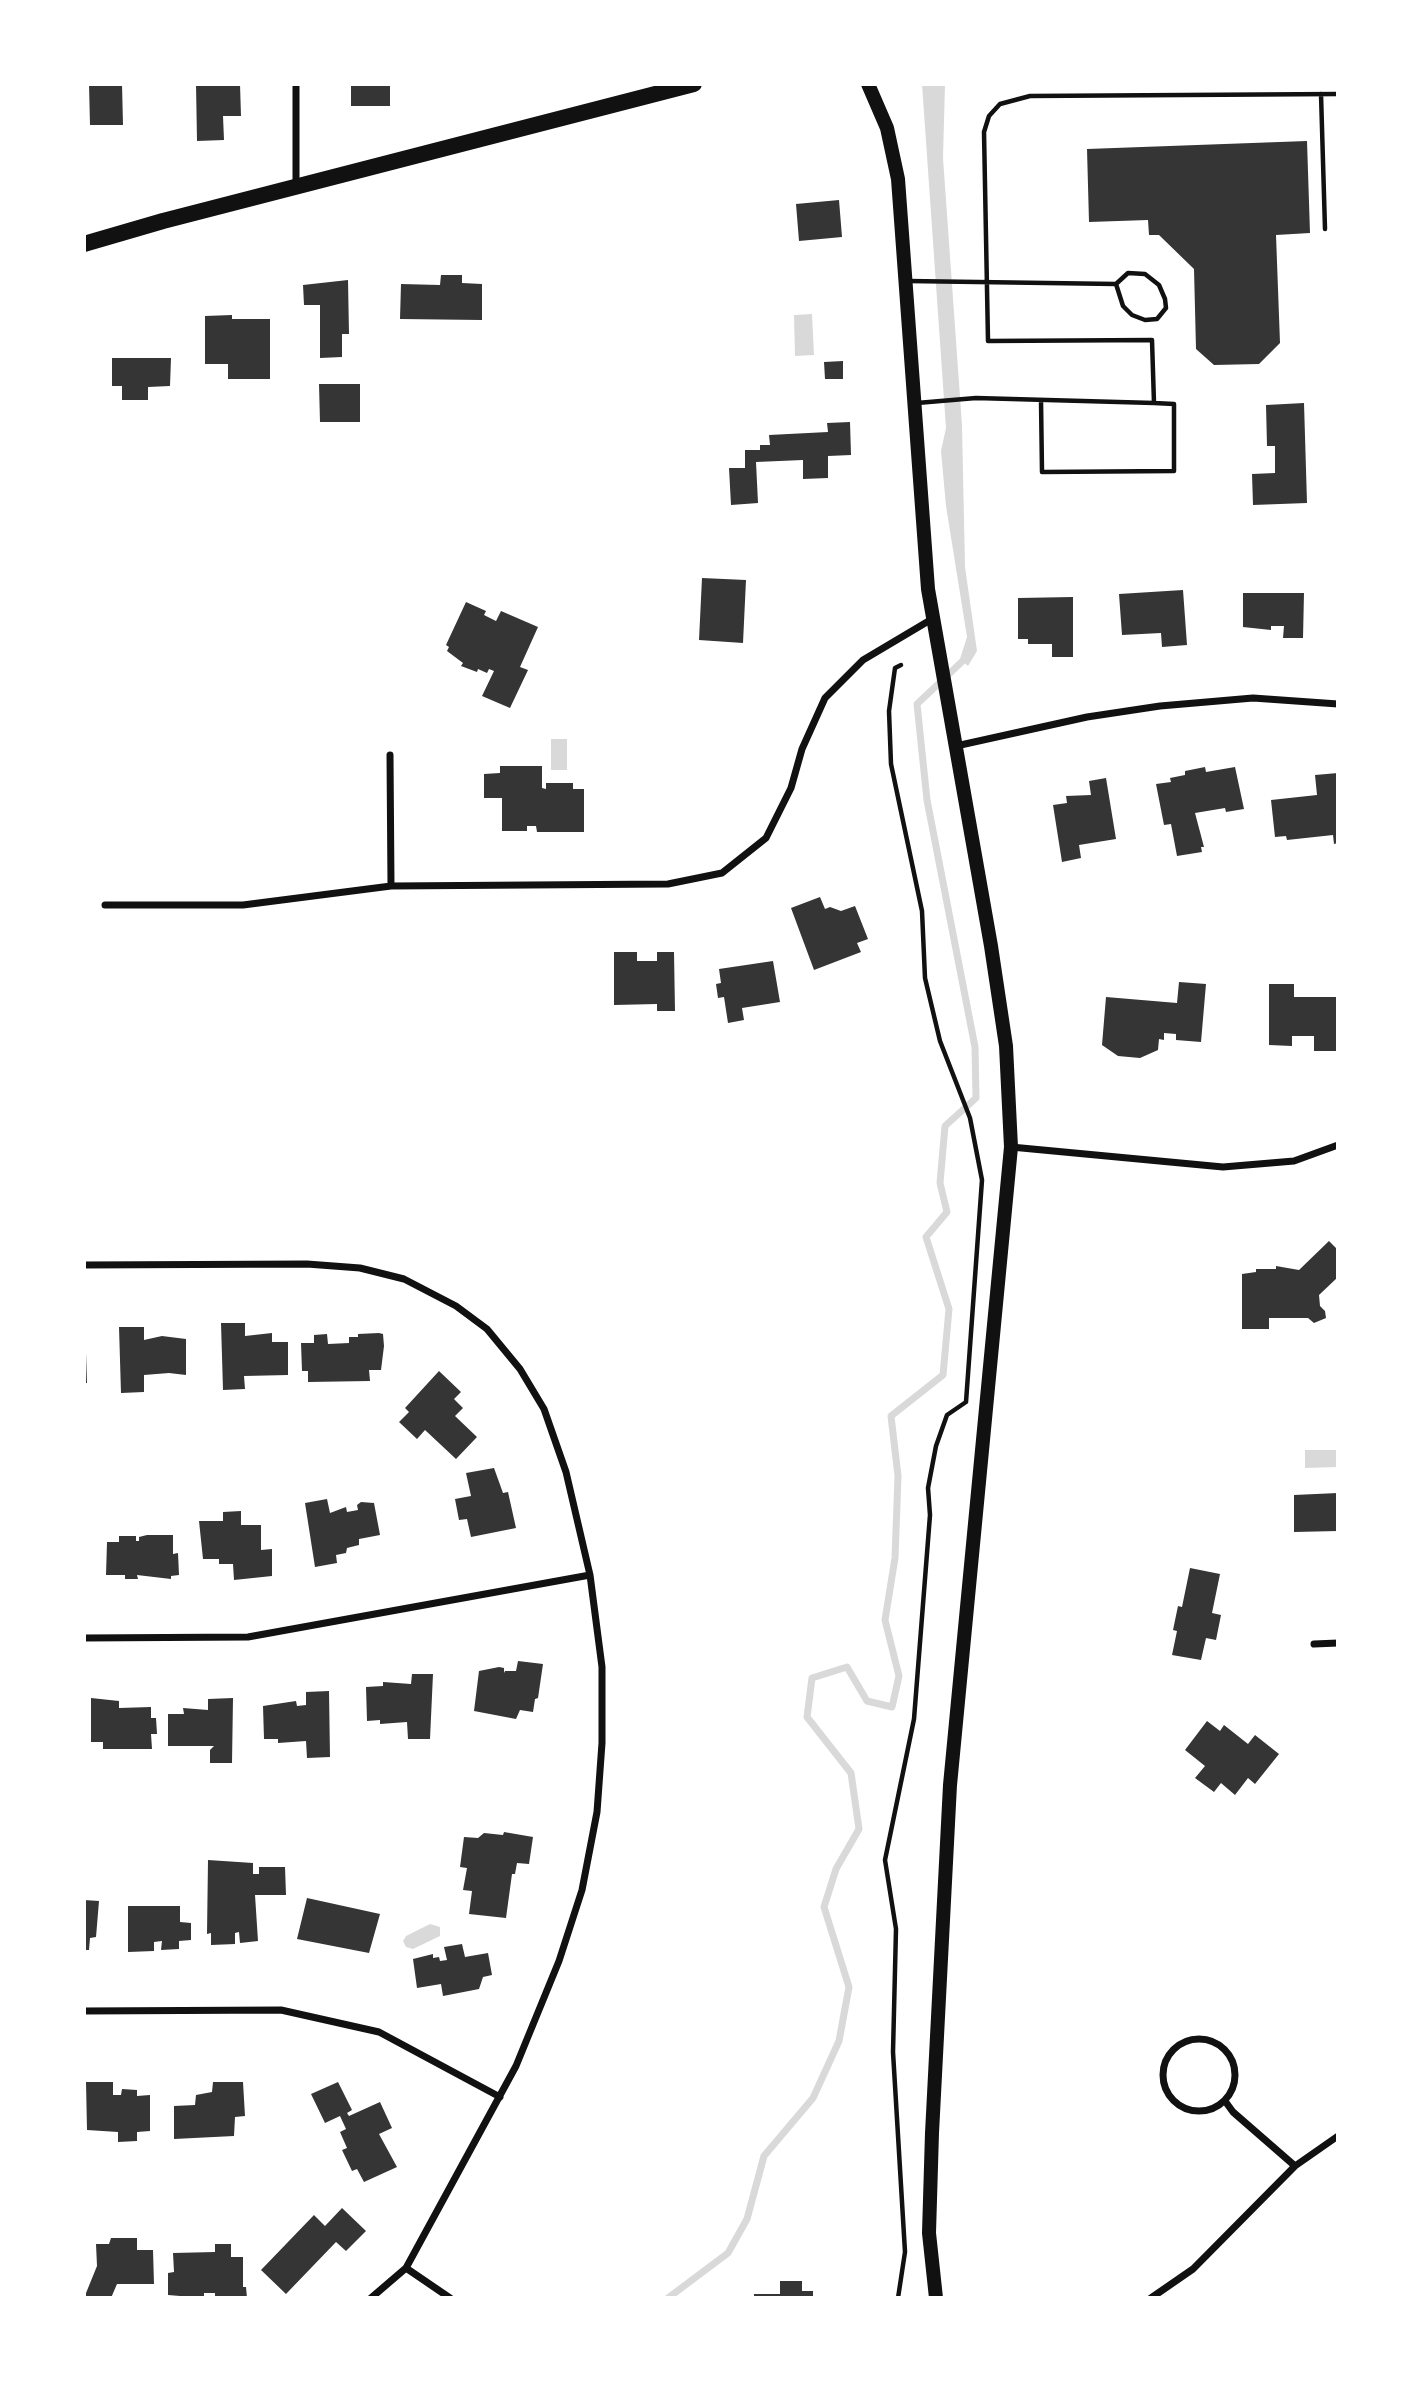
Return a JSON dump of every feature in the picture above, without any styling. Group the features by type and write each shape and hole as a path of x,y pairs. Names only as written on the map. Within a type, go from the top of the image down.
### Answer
{"highway":[{"path":"84,244 694,84"}],"main road":[{"path":"868,84 887,128 898,179 919,499 932,619 1006,1046 1011,1147 948,1810 935,2038 929,2233 936,2298"}],"street":[{"path":"296,84 296,187"},
{"path":"105,905 243,905 391,886 668,884 722,873 766,838 791,788 802,749 825,698 863,660 932,619"},
{"path":"956,746 1087,717 1160,706 1253,698 1338,704"},
{"path":"390,755 391,886"},
{"path":"1011,1147 1223,1167 1294,1161 1338,1145"},
{"path":"84,1265 307,1264 360,1268 404,1279 456,1306 487,1329 512,1359 544,1409 566,1472 590,1575 602,1667 602,1743 597,1812 582,1890 559,1961 516,2066 500,2097 406,2268 371,2298"},
{"path":"84,1638 248,1637 590,1575"},
{"path":"1314,1644 1338,1643"},
{"path":"84,2011 281,2010 379,2032 500,2097"},
{"path":"1193,2039 1206,2039 1222,2046 1231,2056 1236,2076 1225,2101 1206,2111 1186,2109 1172,2099 1163,2082 1163,2072 1167,2059 1177,2046 1193,2039"},
{"path":"1225,2101 1233,2112 1296,2166"},
{"path":"1157,2296 1193,2269 1296,2166 1338,2136"},
{"path":"406,2268 450,2298"}],"lane":[{"path":"1321,94 1325,229"},
{"path":"1154,403 1152,340 989,341 984,132 989,116 1000,104 1030,96 1338,94"},
{"path":"905,281 1116,284 1128,273 1145,274 1158,285 1166,299 1166,308 1157,319 1145,320 1132,315 1123,306 1116,284"},
{"path":"913,404 930,400 976,398 1174,404 1174,471 1042,472 1041,400"}],"path":[{"path":"898,2298 905,2252 893,2052 896,1929 885,1860 914,1719 930,1515 928,1488 936,1446 947,1415 966,1402 982,1180 970,1118 940,1041 925,978 922,911 891,764 889,711 895,668 901,665"}],"shaded area":[{"path":"922,84 945,84 943,158 962,425 965,567 977,651 968,666 960,659 967,637 946,506 941,451 946,428"},
{"path":"812,314 814,355 795,356 794,315"},
{"path":"551,739 567,739 567,770 551,770"},
{"path":"1305,1450 1338,1450 1338,1467 1305,1468"},
{"path":"430,1924 440,1927 440,1936 413,1949 406,1947 403,1941 406,1936"}],"building":[{"path":"89,84 122,84 123,125 90,125"},
{"path":"196,84 240,84 241,116 223,116 224,140 197,141"},
{"path":"351,84 390,84 390,106 351,106"},
{"path":"1307,141 1310,233 1276,235 1280,343 1259,364 1214,365 1196,349 1194,269 1159,235 1149,235 1148,220 1089,222 1087,149"},
{"path":"839,200 842,237 799,241 796,204"},
{"path":"441,275 462,275 462,283 482,284 482,320 400,319 401,284 440,285"},
{"path":"348,280 349,334 342,334 342,357 320,358 320,305 304,305 303,285"},
{"path":"232,315 232,319 270,319 270,379 228,379 228,364 205,364 205,316"},
{"path":"112,358 171,358 170,386 148,387 148,400 122,400 122,386 112,386"},
{"path":"843,361 843,379 825,379 824,362"},
{"path":"319,384 360,384 360,422 320,422"},
{"path":"1304,403 1307,503 1253,505 1252,474 1275,473 1275,446 1267,446 1266,405"},
{"path":"850,422 851,455 828,456 828,478 803,479 803,460 756,462 758,503 731,505 729,468 745,468 745,450 760,450 760,445 770,445 769,435 828,432 827,423"},
{"path":"702,578 746,580 743,643 699,640"},
{"path":"1183,590 1187,645 1162,647 1161,633 1122,635 1119,594"},
{"path":"1243,593 1304,593 1303,638 1283,638 1284,626 1271,626 1271,630 1243,627"},
{"path":"1073,597 1073,657 1052,657 1052,644 1028,644 1028,639 1018,639 1018,598"},
{"path":"466,602 486,611 484,615 496,621 501,611 538,627 520,667 528,670 510,708 482,696 494,671 489,669 487,673 478,669 477,672 461,666 463,663 447,651 449,647 446,645"},
{"path":"500,766 542,766 542,788 546,789 546,783 573,783 573,789 584,789 584,832 537,832 536,826 527,826 527,831 502,831 502,798 484,798 484,774 500,773"},
{"path":"1205,767 1206,772 1235,767 1244,809 1226,812 1225,808 1195,813 1204,847 1201,847 1202,852 1177,856 1171,824 1164,825 1156,784 1171,782 1170,778 1185,775 1185,771"},
{"path":"1338,773 1338,843 1334,844 1333,835 1287,840 1286,836 1275,837 1271,800 1317,795 1315,775"},
{"path":"1106,778 1116,839 1079,845 1081,858 1062,862 1053,805 1067,803 1066,796 1091,795 1089,781"},
{"path":"820,897 825,909 830,907 841,911 855,906 868,939 857,943 861,952 814,970 791,908"},
{"path":"614,952 637,952 637,961 657,961 657,952 674,952 675,1011 657,1011 657,1004 614,1005"},
{"path":"773,961 780,1002 742,1008 744,1020 728,1023 724,997 718,998 716,984 721,983 719,969"},
{"path":"1179,982 1206,984 1201,1042 1176,1040 1176,1034 1164,1033 1164,1040 1159,1039 1158,1050 1140,1058 1118,1056 1102,1045 1106,997 1177,1003"},
{"path":"1269,984 1294,984 1294,997 1338,997 1338,1051 1314,1051 1314,1036 1292,1036 1292,1046 1269,1045"},
{"path":"1329,1241 1338,1250 1338,1277 1319,1295 1320,1306 1325,1311 1326,1318 1314,1323 1308,1318 1269,1318 1269,1329 1242,1329 1242,1274 1256,1272 1256,1269 1276,1269 1276,1266 1299,1270"},
{"path":"221,1323 245,1323 245,1336 272,1333 272,1342 288,1342 288,1375 244,1376 245,1389 223,1390"},
{"path":"119,1327 144,1327 144,1340 162,1336 186,1339 186,1375 144,1375 144,1392 121,1393"},
{"path":"327,1334 328,1344 349,1343 349,1337 358,1337 358,1334 383,1334 384,1346 381,1370 369,1370 370,1381 308,1382 308,1371 302,1371 301,1343 314,1343 314,1335"},
{"path":"86,1353 87,1383 84,1383"},
{"path":"439,1371 461,1392 454,1399 463,1408 455,1416 477,1437 456,1459 425,1430 417,1439 399,1422 409,1412 405,1408"},
{"path":"494,1468 503,1493 508,1492 516,1528 471,1537 467,1519 459,1520 455,1499 471,1496 466,1473"},
{"path":"1338,1493 1338,1531 1294,1532 1294,1495"},
{"path":"327,1499 330,1513 346,1507 347,1512 358,1510 357,1505 361,1502 374,1503 380,1535 359,1539 359,1545 347,1548 346,1553 336,1555 337,1563 315,1567 305,1503"},
{"path":"241,1511 241,1525 261,1525 261,1550 272,1549 272,1576 234,1580 233,1564 219,1564 219,1559 203,1559 199,1521 223,1521 223,1512"},
{"path":"173,1535 173,1554 178,1553 179,1575 171,1576 171,1579 137,1575 138,1579 125,1579 125,1575 106,1575 107,1542 119,1542 119,1536 136,1536 136,1541 139,1541 139,1537"},
{"path":"1190,1568 1220,1574 1212,1613 1221,1615 1216,1640 1206,1638 1201,1660 1172,1655 1177,1631 1173,1630 1178,1606 1182,1607"},
{"path":"518,1661 543,1664 533,1712 520,1710 516,1719 474,1711 479,1671 499,1667 504,1668 504,1673 516,1671"},
{"path":"412,1674 433,1674 430,1739 408,1739 407,1722 380,1724 380,1720 367,1721 366,1687 383,1686 383,1682 411,1684"},
{"path":"329,1691 330,1757 307,1758 306,1741 278,1743 278,1739 264,1739 263,1706 296,1701 297,1706 306,1705 306,1692"},
{"path":"91,1698 119,1701 119,1708 151,1707 151,1718 156,1718 157,1734 151,1734 152,1749 103,1749 103,1742 91,1742"},
{"path":"233,1698 232,1763 210,1763 210,1750 214,1746 168,1746 168,1714 184,1714 183,1708 208,1710 208,1699"},
{"path":"1207,1721 1220,1731 1224,1725 1248,1744 1255,1735 1279,1754 1255,1784 1248,1778 1235,1795 1221,1783 1214,1792 1195,1778 1205,1766 1185,1750"},
{"path":"504,1832 533,1837 529,1864 517,1863 515,1874 512,1874 506,1918 469,1914 472,1891 463,1890 467,1868 460,1867 464,1837 478,1838 484,1833 503,1835"},
{"path":"208,1860 253,1863 253,1874 259,1874 259,1867 285,1867 286,1895 255,1895 258,1941 240,1943 239,1932 235,1933 235,1944 211,1945 211,1933 207,1934"},
{"path":"307,1898 380,1914 369,1953 297,1939"},
{"path":"84,1900 99,1901 96,1937 90,1938 89,1950 84,1950"},
{"path":"128,1906 180,1906 180,1922 191,1923 191,1940 179,1941 179,1949 161,1950 162,1941 154,1942 154,1951 128,1952"},
{"path":"462,1944 465,1957 488,1953 492,1975 483,1977 479,1989 443,1996 441,1984 417,1988 413,1959 433,1954 433,1958 439,1957 440,1961 447,1960 444,1947"},
{"path":"86,2082 113,2082 113,2095 121,2095 122,2089 137,2090 137,2096 150,2095 150,2131 137,2132 137,2141 118,2142 118,2132 87,2130"},
{"path":"213,2082 243,2082 245,2116 235,2117 234,2136 174,2139 174,2106 195,2105 196,2095 212,2092"},
{"path":"338,2082 352,2110 347,2113 349,2116 380,2102 392,2128 379,2134 397,2167 364,2182 357,2169 352,2171 342,2150 347,2148 340,2132 346,2129 340,2116 325,2123 311,2094"},
{"path":"342,2208 366,2231 346,2251 336,2242 286,2294 261,2270 314,2215 325,2226"},
{"path":"111,2238 137,2238 137,2250 153,2250 154,2284 117,2284 111,2298 84,2298 97,2266 96,2244 109,2244"},
{"path":"215,2244 231,2244 231,2257 243,2257 243,2287 246,2287 247,2298 215,2298 215,2293 204,2293 204,2298 168,2295 168,2273 174,2272 173,2253 215,2252"},
{"path":"780,2281 802,2281 802,2291 813,2291 813,2298 754,2298 754,2294 780,2294"}],"waterway":[{"path":"668,2298 728,2253 747,2219 764,2156 813,2098 839,2041 849,1987 824,1907 836,1869 859,1829 851,1773 807,1717 812,1678 847,1667 867,1701 892,1707 899,1676 885,1620 895,1558 898,1476 891,1416 943,1375 949,1309 926,1237 947,1212 940,1183 945,1126 976,1098 975,1047 927,800 917,704 969,655"}]}
